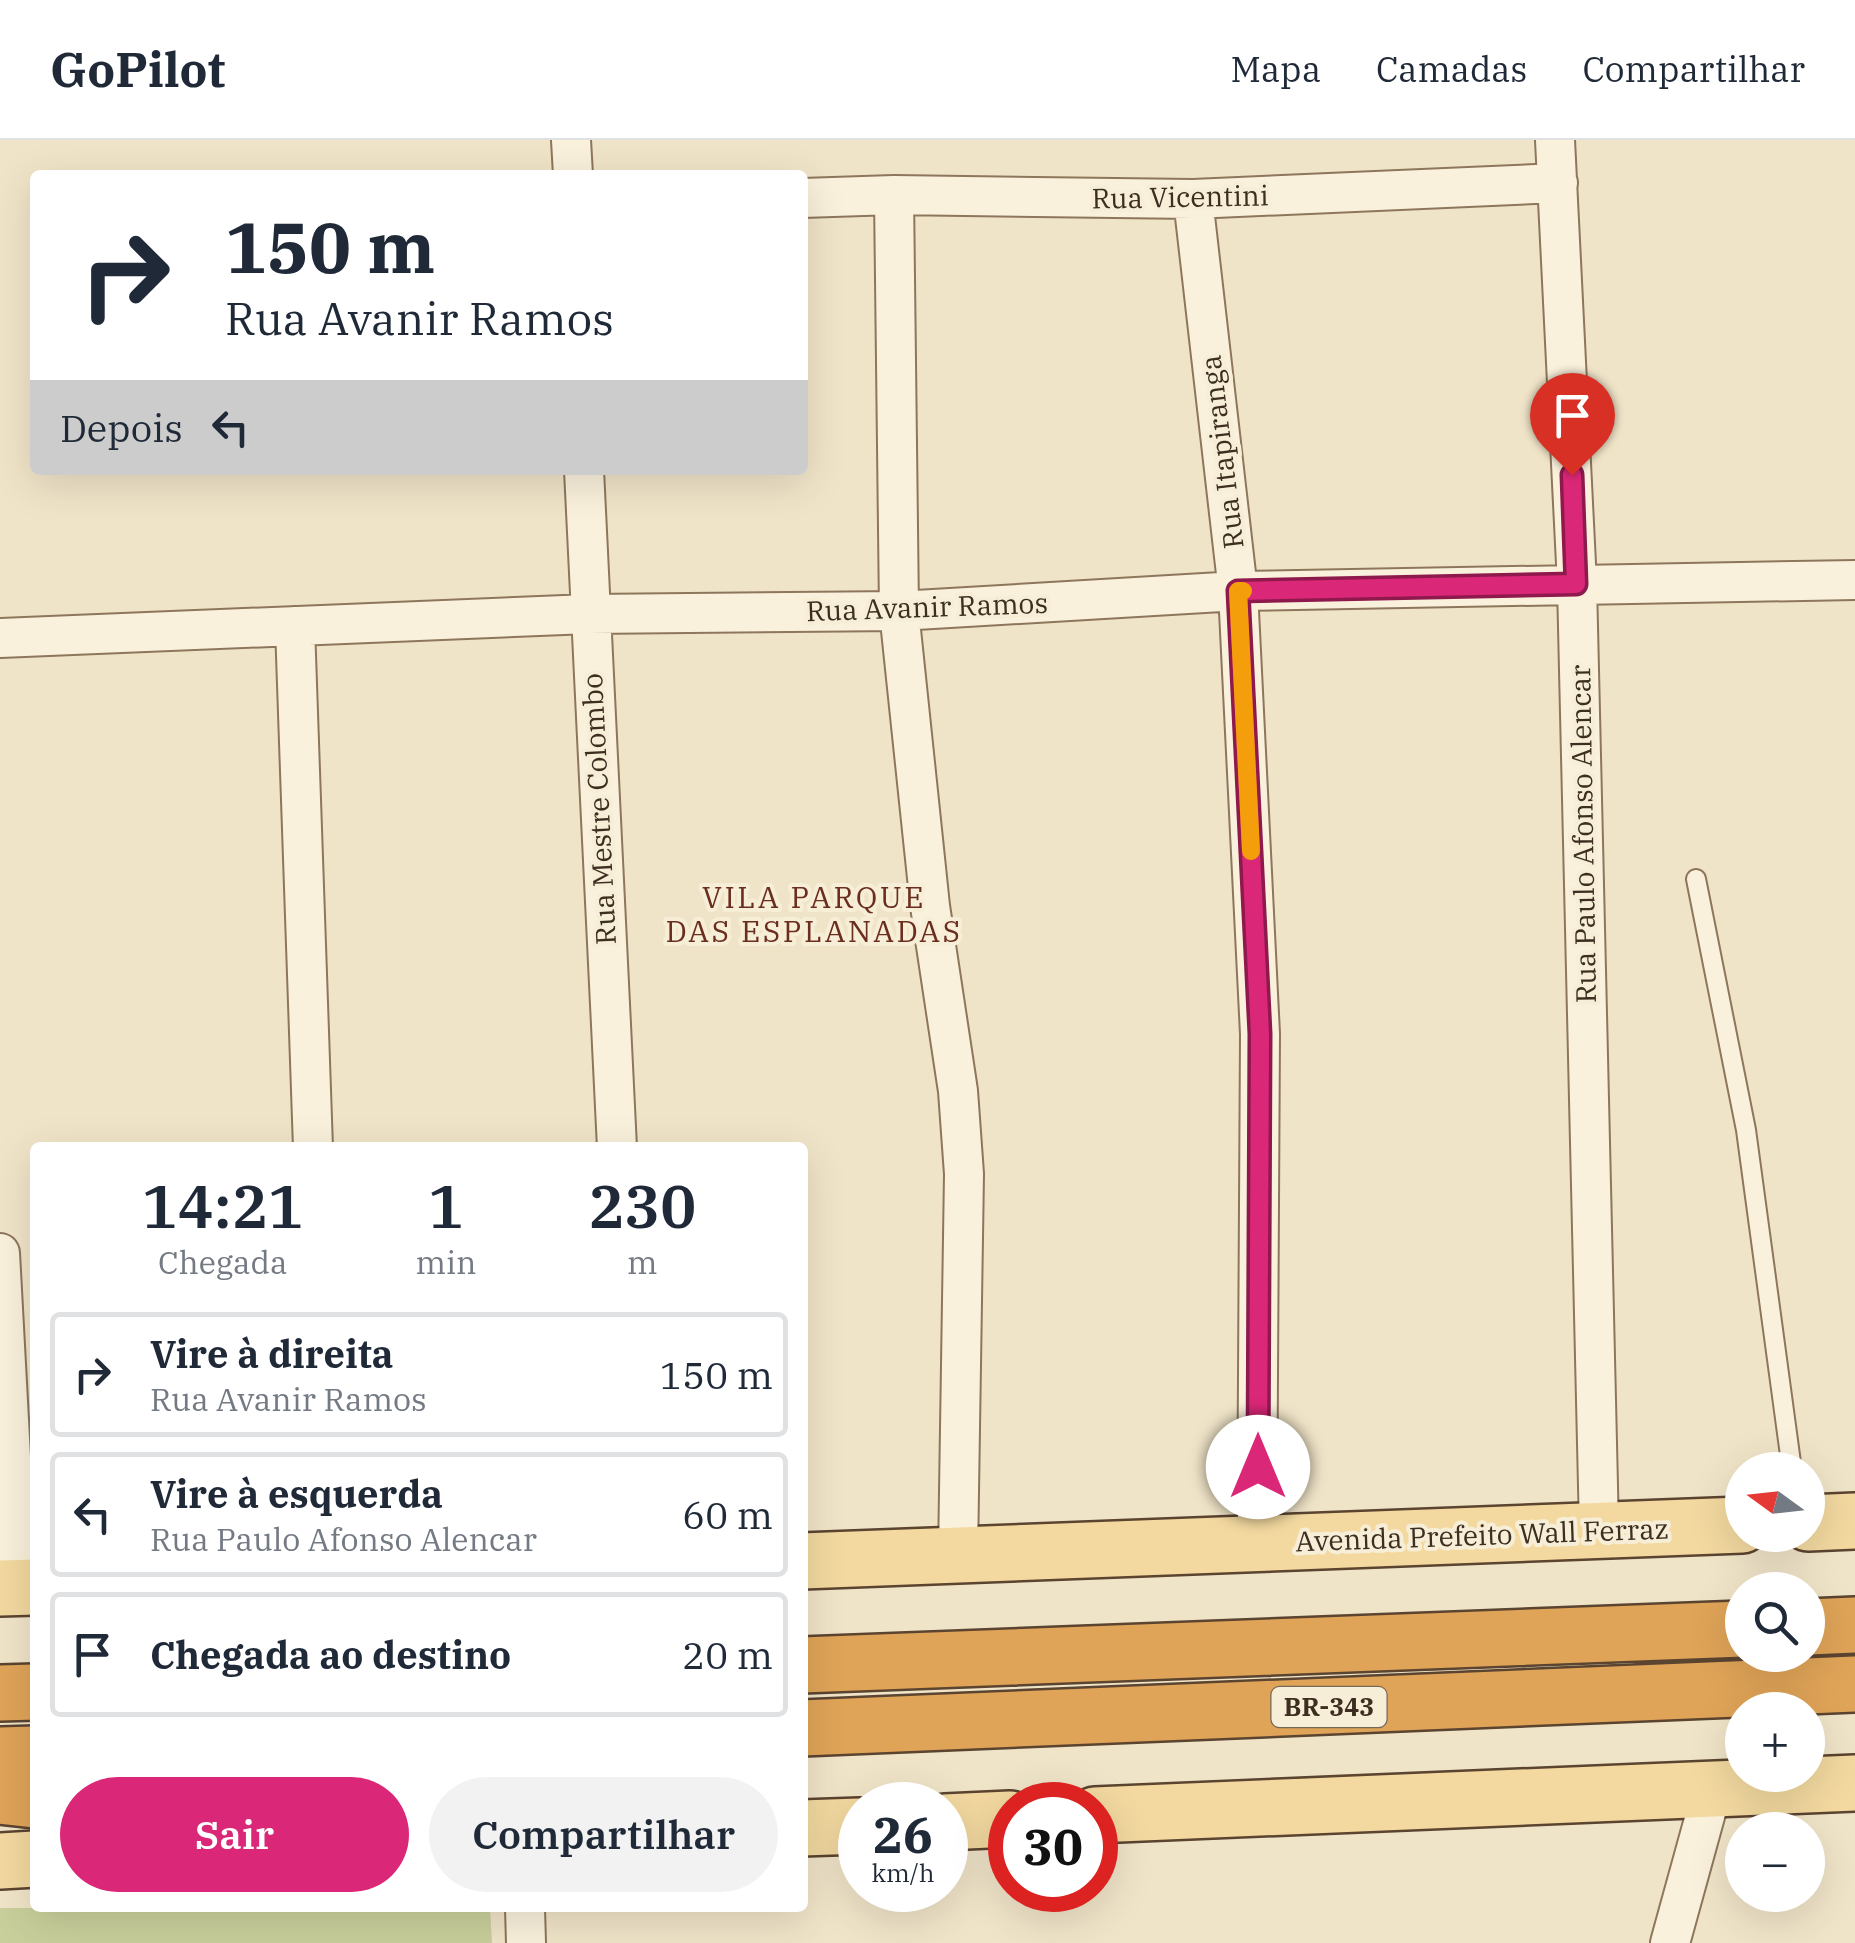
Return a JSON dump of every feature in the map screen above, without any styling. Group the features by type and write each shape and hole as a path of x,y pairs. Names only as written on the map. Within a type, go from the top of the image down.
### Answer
{"highway":[{"path":"1825,1626 1855,1625"},
{"name":"BR-343","path":"808,1666 1725,1630"},
{"name":"BR-343","path":"808,1728 1855,1684"},
{"path":"0,1693 30,1692"},
{"path":"0,1755 30,1754"},
{"path":"0,1796 30,1799"}],"main road":[{"path":"1825,1522 1855,1521"},
{"name":"Avenida Prefeito Wall Ferraz","path":"808,1560 1725,1525"},
{"path":"1118,1813 1855,1783"},
{"path":"808,1828 838,1827"},
{"path":"0,1860 30,1859"}],"street":[{"path":"571,140 574,170"},
{"name":"Rua Paulo Afonso Alencar","path":"1555,140 1576,584 1599,1529"},
{"name":"Rua Vicentini","path":"808,198 894,195 1193,200 1558,183"},
{"path":"894,195 899,611 930,906 958,1091 963,1157 958,1556"},
{"name":"Rua Itapiranga","path":"1193,200 1238,591 1260,1034 1257,1544"},
{"name":"Rua Mestre Colombo","path":"584,475 617,1142"},
{"name":"Rua Avanir Ramos","path":"0,638 589,614 899,611 1238,591 1855,580"},
{"path":"296,626 313,1142"},
{"path":"0,1253 18,1587"},
{"path":"1670,1943 1713,1787"},
{"path":"525,1912 526,1943"}],"lane":[{"path":"1696,880 1746,1130 1790,1452"}],"green space":[{"path":"0,1908 30,1908 30,1912 490,1912 492,1943 0,1943"}],"slow traffic":[{"path":"1243,591 1238,591 1251,851"}],"district":[{"name":"VILA PARQUE DAS ESPLANADAS","path":"814,915"}],"route":[{"path":"1258,1467 1260,1034 1238,591 1576,584 1572,475"}]}
